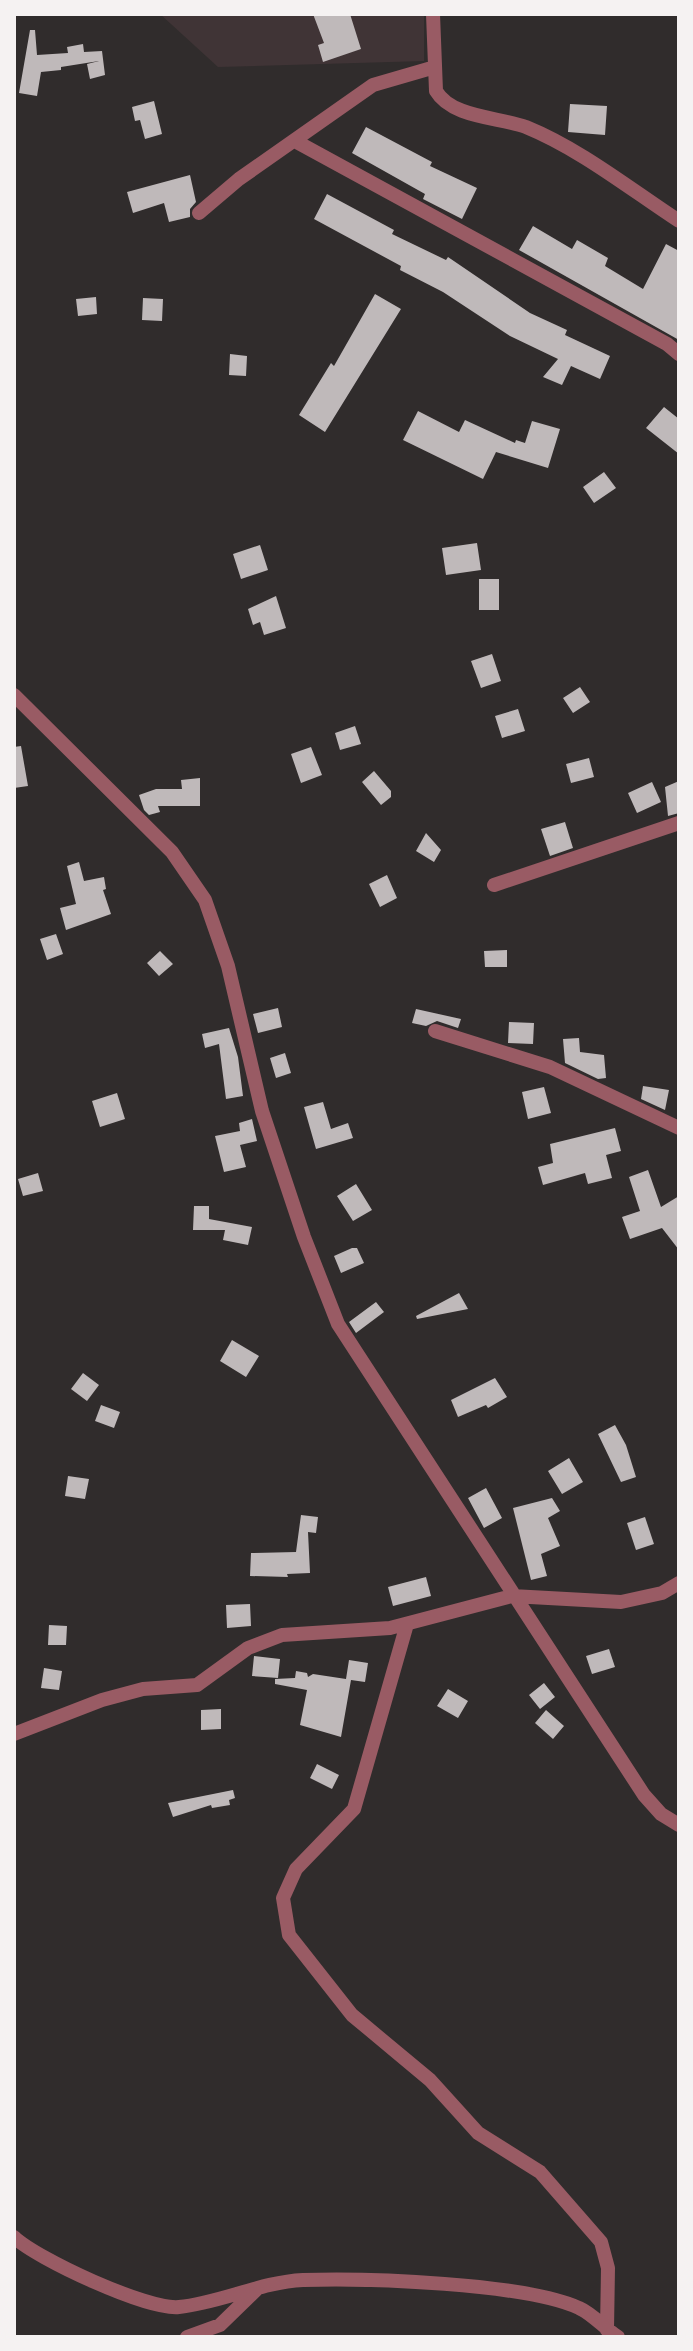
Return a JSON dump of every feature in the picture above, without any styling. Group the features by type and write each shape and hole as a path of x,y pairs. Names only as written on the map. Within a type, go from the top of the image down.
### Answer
{"street":[{"path":"433,14 436,91 446,104 536,133 569,149 679,221"},
{"path":"199,213 239,179 373,85 435,67"},
{"path":"295,141 667,344 679,354"},
{"path":"14,695 172,852 205,900 228,966 262,1111 304,1237 338,1324 644,1795 661,1814 679,1825"},
{"path":"494,885 679,823"},
{"path":"435,1031 550,1067 679,1128"},
{"path":"14,1734 143,1689 197,1685 239,1653 282,1635 335,1634 407,1624 512,1596 621,1602 662,1593 679,1583"},
{"path":"407,1624 354,1809 296,1869 283,1898 289,1935 352,2015 430,2080 478,2133 540,2172 601,2242 608,2268 612,2333"},
{"path":"14,2237 40,2256 166,2308 212,2302 300,2280 438,2285 514,2293 580,2308 612,2333"},
{"path":"187,2337 220,2325 256,2290"}],"shaded area":[{"path":"160,14 424,14 424,61 218,67"}],"building":[{"path":"313,14 350,14 361,49 323,62 318,45 324,43"},
{"path":"30,30 35,30 37,55 68,53 67,47 83,44 84,52 102,51 105,75 90,79 87,64 99,61 61,67 61,70 41,72 37,96 19,93"},
{"path":"154,101 162,134 145,139 140,120 135,121 132,107"},
{"path":"570,104 607,106 605,135 568,132"},
{"path":"366,127 432,162 430,166 477,188 462,219 423,199 425,194 352,153"},
{"path":"190,175 196,202 190,209 190,217 169,222 164,203 133,213 127,192"},
{"path":"327,194 394,230 392,234 446,260 448,257 530,313 567,330 565,335 610,356 600,379 571,366 562,385 543,377 558,359 510,336 443,292 400,270 401,266 314,219"},
{"path":"533,226 572,249 577,240 608,258 605,266 643,289 666,244 679,251 679,340 519,250"},
{"path":"375,294 401,309 325,432 299,415 331,363 334,366"},
{"path":"96,297 97,314 78,316 76,299"},
{"path":"143,298 163,299 162,321 142,320"},
{"path":"230,354 247,356 246,376 229,375"},
{"path":"664,407 679,419 679,454 646,428"},
{"path":"418,411 459,432 465,420 515,443 516,440 525,443 532,421 560,429 548,468 496,452 483,479 403,440"},
{"path":"604,472 616,488 594,503 583,487"},
{"path":"477,543 481,570 446,575 442,548"},
{"path":"260,545 268,570 241,579 233,554"},
{"path":"479,579 499,579 499,610 479,610"},
{"path":"276,596 286,628 264,635 260,622 253,625 248,609"},
{"path":"492,654 501,681 481,688 471,661"},
{"path":"580,687 590,702 573,713 563,698"},
{"path":"518,709 525,731 502,738 495,716"},
{"path":"355,726 361,744 340,750 335,733"},
{"path":"21,746 28,786 14,788 14,747"},
{"path":"311,747 322,775 301,783 291,754"},
{"path":"589,758 594,777 571,783 566,764"},
{"path":"374,771 391,791 391,797 381,805 362,782"},
{"path":"200,778 200,806 158,806 160,812 149,815 144,810 139,795 156,789 182,789 181,780"},
{"path":"679,781 679,813 668,816 665,787"},
{"path":"652,782 661,802 637,813 628,793"},
{"path":"565,822 573,848 550,856 541,829"},
{"path":"426,833 441,850 434,862 416,851"},
{"path":"79,862 84,881 104,877 106,889 103,890 111,914 66,930 60,908 76,904 67,866"},
{"path":"387,875 397,898 380,907 369,884"},
{"path":"56,934 63,954 47,960 40,939"},
{"path":"507,950 507,967 485,967 484,951"},
{"path":"160,951 173,964 159,976 147,963"},
{"path":"278,1008 282,1027 258,1033 253,1014"},
{"path":"416,1009 461,1019 458,1028 437,1021 426,1026 412,1023"},
{"path":"509,1022 534,1023 533,1044 508,1043"},
{"path":"229,1028 238,1057 243,1096 226,1099 219,1044 205,1048 202,1034"},
{"path":"579,1038 580,1052 604,1055 606,1078 598,1079 565,1063 563,1039"},
{"path":"285,1053 291,1073 276,1078 270,1058"},
{"path":"643,1086 669,1090 665,1110 641,1099"},
{"path":"544,1087 551,1113 528,1119 522,1092"},
{"path":"117,1093 125,1119 100,1127 92,1101"},
{"path":"323,1102 331,1129 348,1123 353,1138 316,1149 304,1107"},
{"path":"252,1119 257,1141 240,1145 246,1167 224,1172 215,1136 240,1131 239,1123"},
{"path":"615,1128 621,1151 606,1155 612,1178 588,1184 585,1173 543,1185 538,1167 553,1163 550,1144"},
{"path":"648,1170 661,1207 679,1196 679,1250 662,1228 630,1239 622,1217 640,1211 629,1177"},
{"path":"38,1173 43,1191 23,1196 18,1179"},
{"path":"356,1184 372,1210 353,1221 337,1196"},
{"path":"194,1206 209,1206 209,1219 252,1227 248,1245 223,1240 225,1230 193,1230"},
{"path":"357,1248 364,1263 341,1273 334,1256"},
{"path":"459,1293 468,1309 417,1319 416,1316"},
{"path":"376,1302 384,1312 356,1333 349,1322"},
{"path":"232,1340 259,1356 246,1377 220,1361"},
{"path":"83,1373 99,1385 87,1401 71,1389"},
{"path":"495,1378 507,1397 488,1408 486,1405 458,1417 451,1400"},
{"path":"101,1405 120,1412 114,1428 95,1421"},
{"path":"615,1425 626,1445 636,1477 621,1482 598,1434"},
{"path":"569,1458 583,1482 562,1494 548,1471"},
{"path":"68,1476 89,1479 85,1499 65,1496"},
{"path":"486,1488 502,1518 484,1528 468,1498"},
{"path":"552,1498 560,1511 548,1518 560,1546 541,1554 547,1576 531,1580 513,1508"},
{"path":"301,1515 318,1517 316,1533 308,1532 310,1573 287,1574 288,1577 250,1576 251,1553 296,1552"},
{"path":"645,1517 654,1544 636,1550 627,1523"},
{"path":"426,1577 431,1596 393,1606 388,1587"},
{"path":"250,1604 251,1626 227,1628 226,1605"},
{"path":"49,1625 67,1626 66,1645 48,1645"},
{"path":"609,1649 615,1667 592,1674 586,1656"},
{"path":"254,1656 280,1659 278,1678 252,1676"},
{"path":"349,1660 368,1663 365,1682 351,1680 341,1737 300,1725 307,1690 275,1684 275,1679 295,1678 296,1671 307,1673 308,1677 313,1674 346,1679"},
{"path":"44,1668 62,1671 59,1690 41,1688"},
{"path":"544,1683 555,1697 540,1709 529,1695"},
{"path":"448,1689 468,1701 458,1718 437,1706"},
{"path":"221,1709 221,1729 201,1730 201,1710"},
{"path":"546,1710 564,1726 553,1739 535,1723"},
{"path":"317,1764 339,1775 332,1789 310,1778"},
{"path":"233,1790 235,1798 229,1800 230,1805 212,1808 211,1805 173,1817 168,1803"}]}
